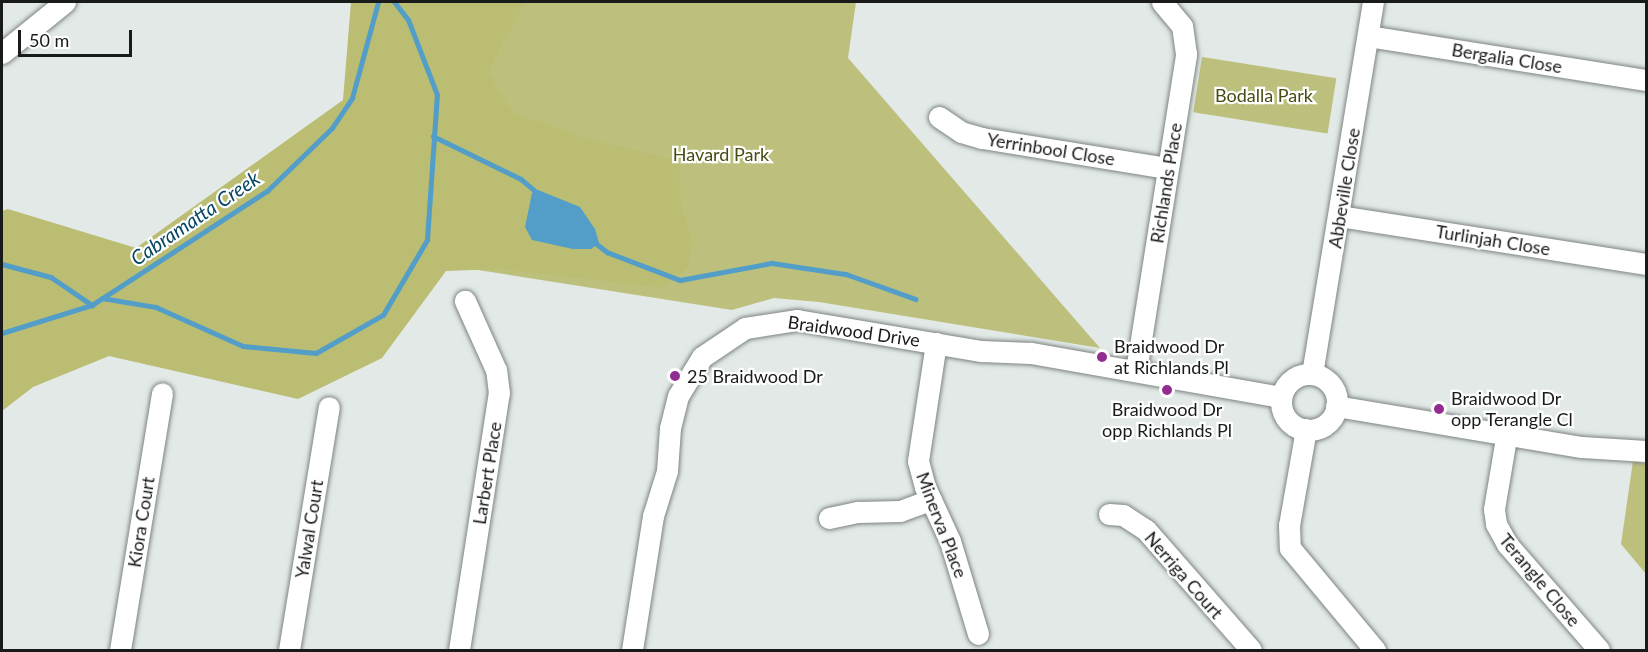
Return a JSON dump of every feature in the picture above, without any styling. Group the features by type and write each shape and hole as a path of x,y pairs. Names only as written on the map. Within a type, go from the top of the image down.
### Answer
{"street":[{"path":"2,53 65,2"},
{"name":"Richlands Place","path":"1136,372 1168,168 1185,40 1179,20 1162,2"},
{"name":"Abbeville Close","path":"1312,374 1373,2"},
{"name":"Bergalia Close","path":"1368,36 1647,80"},
{"name":"Yerrinbool Close","path":"939,117 962,132 982,138 1168,168"},
{"name":"Turlinjah Close","path":"1339,216 1647,264"},
{"name":"Larbert Place","path":"459,651 499,393 496,370 465,301"},
{"name":"Braidwood Drive","path":"632,651 653,516 667,471 674,412 682,386 702,357 734,333 782,320 981,351 1031,353 1281,397"},
{"name":"Minerva Place","path":"936,343 918,453 920,469 931,500 951,541 978,634"},
{"path":"1312,374 1328,382 1336,406 1329,421 1306,429 1284,415 1281,397 1295,377 1312,374"},
{"name":"Kiora Court","path":"120,651 162,393"},
{"path":"1336,406 1507,432 1582,447 1647,451"},
{"name":"Yalwal Court","path":"289,651 329,407"},
{"path":"1306,429 1289,525 1290,549 1375,651"},
{"name":"Terangle Close","path":"1507,432 1494,509 1496,524 1507,544 1599,651"},
{"path":"829,518 858,512 900,511 931,500"},
{"name":"Nerriga Court","path":"1109,514 1123,515 1146,530 1251,651"}],"green space":[{"path":"351,2 525,2 488,72 512,112 585,138 679,161 681,206 692,240 688,268 662,288 501,269 446,271 382,358 298,399 109,356 33,387 2,411 2,211 8,209 136,248 343,100"},
{"name":"Havard Park","path":"389,2 856,2 848,58 1100,348 819,302 774,298 732,310 440,264 298,392 145,364 75,321 370,98"},
{"name":"Bodalla Park","path":"1202,57 1336,78 1328,134 1193,112"},
{"path":"1633,461 1646,464 1646,574 1621,544"}],"water":[{"path":"538,190 580,207 595,229 599,243 591,249 573,249 532,240 525,227 532,193"}],"waterway":[{"name":"Cabramatta Creek","path":"2,333 92,305 267,191 332,128 352,98 378,2"},
{"path":"102,298 156,307 243,346 316,353 383,315 427,240 437,95 408,20 394,2"},
{"path":"433,136 521,179 539,194"},
{"path":"593,241 607,252 680,280 772,263 846,274 916,299"},
{"path":"2,264 51,277 92,305"}],"place":[{"name":"Braidwood Dr at Richlands Pl","path":"1102,357"},
{"name":"25 Braidwood Dr","path":"675,376"},
{"name":"Braidwood Dr opp Richlands Pl","path":"1167,390"},
{"name":"Braidwood Dr opp Terangle Cl","path":"1439,409"}]}
